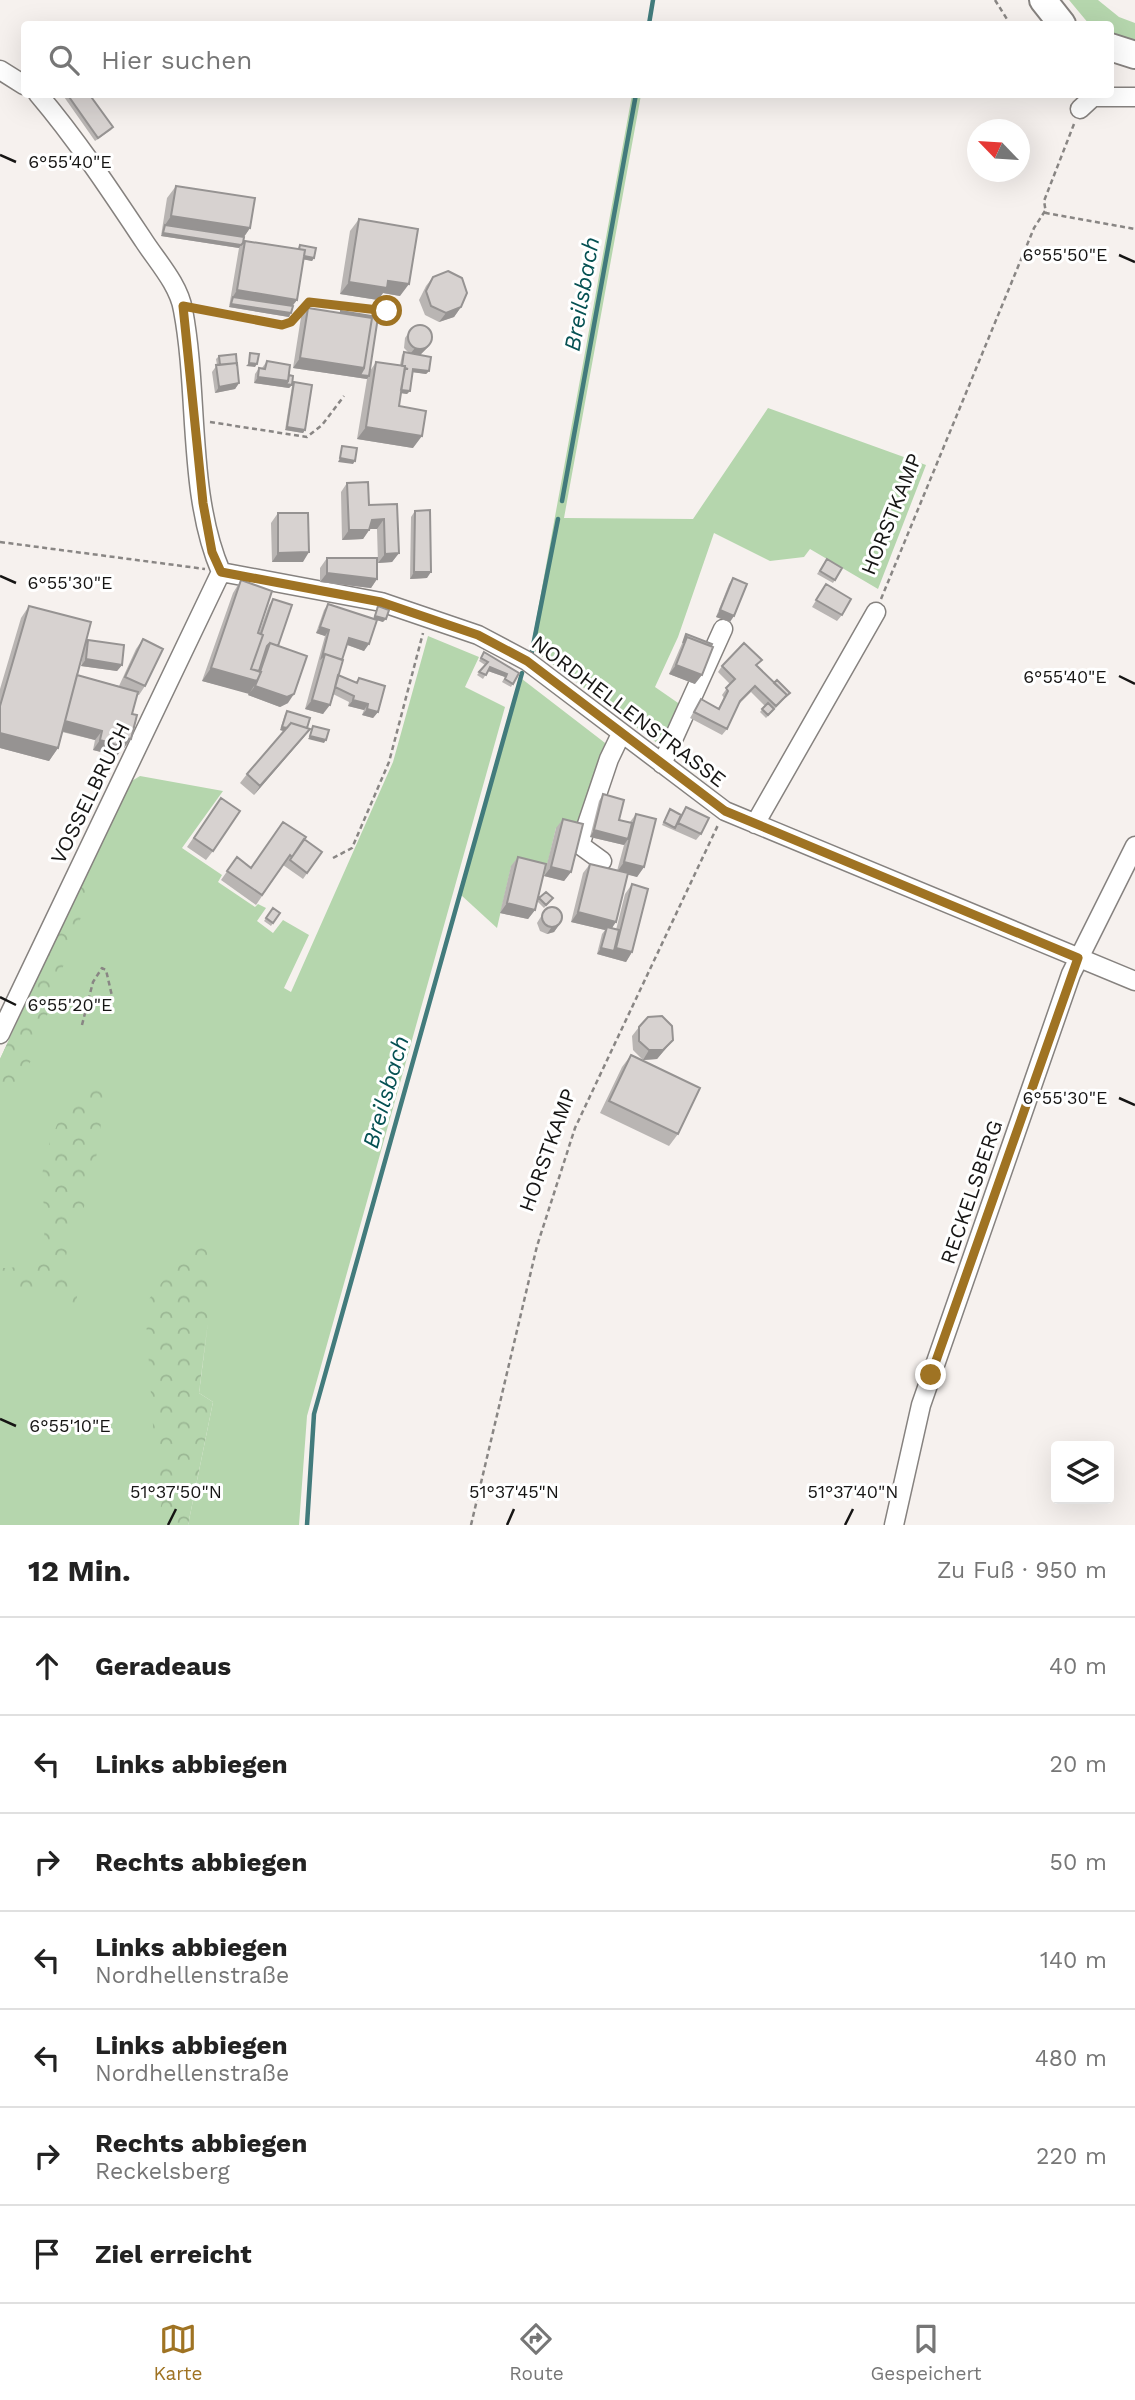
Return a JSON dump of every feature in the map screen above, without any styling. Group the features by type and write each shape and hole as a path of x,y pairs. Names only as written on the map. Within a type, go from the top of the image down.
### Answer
{"highway":[{"path":"1043,0 1060,21"},
{"path":"1063,0 1078,21"},
{"path":"1114,48 1135,55"},
{"path":"1114,65 1135,69"}],"street":[{"path":"0,70 21,83"},
{"path":"1114,97 1135,97"},
{"path":"41,98 70,132 166,273 183,306 206,524 221,572"},
{"path":"1080,109 1092,98"},
{"name":"NORDHELLENSTRASSE","path":"221,572 381,602 478,635 527,661 725,811 1135,981"},
{"name":"VOSSELBRUCH","path":"0,1034 221,572"},
{"path":"755,824 876,612"},
{"path":"662,764 723,629"},
{"path":"602,861 580,845 609,759 621,734"},
{"name":"RECKELSBERG","path":"894,1525 920,1405 1078,958 1135,846"}],"path":[{"path":"995,0 1008,21"},
{"name":"HORSTKAMP","path":"876,612 1034,228 1045,211 1044,201 1080,109"},
{"path":"1045,211 1052,215 1135,229"},
{"path":"183,306 282,325 291,322 309,302 387,311"},
{"path":"196,422 220,421 307,438 322,425 344,396"},
{"path":"0,541 221,572"},
{"path":"333,858 352,849 389,762 427,617"},
{"name":"HORSTKAMP","path":"471,1525 537,1246 575,1128 618,1032 725,811"},
{"path":"82,1025 93,982 102,968 106,970 112,996"}],"green space":[{"path":"1069,0 1098,0 1119,17 1135,23 1135,48 1114,42 1114,21 1086,21"},
{"path":"631,98 640,98 564,518 693,519 768,408 926,465 878,589 810,549 804,557 770,561 714,533 678,637 655,687 681,705 665,749 531,648"},
{"path":"428,636 479,657 465,687 505,707 307,1416 299,1525 188,1525 213,1402 199,1393 208,1322 181,1525 0,1525 0,1059 130,782 140,776 223,791 182,848 222,875 218,882 255,907 258,904 266,908 257,921 273,933 283,920 309,935 284,988 291,992 393,762"},
{"path":"522,679 609,746 580,834 556,828 545,874 511,867 497,928 461,895"},
{"path":"84,878 95,884 26,1072 0,1110 0,1059"},
{"path":"76,1083 103,1091 100,1134 92,1176 66,1258 70,1279 78,1290 75,1310 69,1309 59,1292 0,1291 0,1268 21,1266 35,1258 42,1246 42,1179 46,1153"},
{"path":"206,1245 211,1288 199,1393 213,1402 188,1525 157,1525 162,1501 156,1471 145,1304 170,1272 178,1246"}],"building":[{"path":"70,98 92,98 113,127 98,138"},
{"path":"176,186 255,198 250,228 171,216"},
{"path":"359,219 418,229 409,284 388,281 387,288 349,282"},
{"path":"165,225 244,237 243,243 241,245 163,233"},
{"path":"245,241 305,250 297,300 237,290"},
{"path":"300,245 316,248 314,258 304,256 305,250 299,249"},
{"path":"448,271 462,278 467,293 461,307 446,313 431,306 426,291 433,277"},
{"path":"233,297 293,306 291,313 231,304"},
{"path":"308,308 372,318 364,368 300,358"},
{"path":"341,311 378,317 369,376 360,375 364,368 372,318"},
{"path":"420,325 428,329 432,337 428,345 420,349 412,345 408,337 412,329"},
{"path":"404,352 431,357 429,371 413,369 410,391 401,390 405,369 408,369 402,366"},
{"path":"250,353 259,354 257,364 249,363"},
{"path":"236,354 237,363 220,365 219,356"},
{"path":"267,361 290,365 288,381 258,377 259,368 265,369"},
{"path":"376,362 405,366 399,406 426,411 422,436 366,427"},
{"path":"237,363 239,383 219,387 216,365"},
{"path":"289,375 293,376 292,385 286,384"},
{"path":"294,382 312,385 305,430 287,427"},
{"path":"342,446 357,448 355,461 340,458"},
{"path":"368,482 369,505 397,504 399,553 385,554 384,519 372,520 369,530 349,530 347,483"},
{"path":"430,510 431,572 414,572 415,511"},
{"path":"278,513 308,513 309,552 278,553"},
{"path":"327,558 377,558 377,579 327,573"},
{"path":"827,559 842,568 835,580 820,571"},
{"path":"733,578 747,584 734,616 720,610"},
{"path":"241,580 272,591 258,633 263,635 251,669 261,672 257,681 211,668"},
{"path":"826,584 851,599 842,615 816,600"},
{"path":"273,599 292,605 278,646 270,643 259,671 251,669 263,635 261,634"},
{"path":"328,604 377,620 369,644 349,638 342,660 325,654 322,657 329,630 320,627"},
{"path":"29,606 91,622 58,748 0,733 0,706"},
{"path":"378,606 389,610 386,619 375,616"},
{"path":"686,634 712,644 711,646 687,637 683,643"},
{"path":"687,637 713,647 702,675 676,665"},
{"path":"143,639 163,649 145,686 125,677"},
{"path":"88,640 124,645 122,665 86,659"},
{"path":"270,643 307,656 294,694 287,697 255,686"},
{"path":"744,643 762,660 756,665 787,695 776,706 755,686 740,701 727,729 694,712 701,699 719,709 728,691 726,688 735,679 722,666"},
{"path":"484,652 519,673 513,684 505,679 507,674 490,667 486,675 479,672 488,662 481,658"},
{"path":"325,654 343,660 330,705 312,700"},
{"path":"77,675 138,692 132,714 137,715 131,739 126,738 123,747 100,740 102,731 65,721"},
{"path":"338,675 357,683 359,678 385,686 378,712 367,709 368,704 353,700 354,696 335,687"},
{"path":"777,680 790,693 784,698 787,695 774,683"},
{"path":"768,703 774,709 768,715 762,709"},
{"path":"287,711 310,718 307,728 291,723 287,728 282,727"},
{"path":"291,723 310,729 260,786 247,774"},
{"path":"313,726 329,730 326,740 310,736"},
{"path":"603,794 624,800 619,820 632,823 628,839 594,830"},
{"path":"221,798 240,811 213,851 194,838"},
{"path":"686,807 709,818 701,834 678,823"},
{"path":"670,809 681,815 675,828 664,822"},
{"path":"636,814 656,819 644,867 624,862"},
{"path":"563,819 583,824 571,872 551,867"},
{"path":"283,822 306,837 262,895 227,871 237,857 251,868"},
{"path":"304,839 322,852 307,873 290,860"},
{"path":"518,857 546,864 535,910 507,903"},
{"path":"590,864 628,873 616,922 578,912"},
{"path":"632,884 648,889 632,952 616,948"},
{"path":"546,892 553,898 546,905 539,898"},
{"path":"552,907 559,910 562,917 559,924 552,927 545,924 542,917 545,910"},
{"path":"273,908 280,913 273,923 266,918"},
{"path":"607,927 619,930 614,951 601,948"},
{"path":"662,1016 672,1026 673,1040 663,1050 649,1050 639,1041 639,1027 648,1017"},
{"path":"631,1055 700,1088 678,1134 609,1101"}],"waterway":[{"name":"Breilsbach","path":"650,21 653,0"},
{"name":"Breilsbach","path":"562,501 635,98"},
{"name":"Breilsbach","path":"531,656 558,519"},
{"name":"Breilsbach","path":"307,1525 314,1414 522,673"}],"route":[{"path":"387,311 309,302 298,311 291,322 282,325 226,317 183,306 203,503 212,552 221,572 381,602 478,635 527,661 725,811 1078,958 931,1375"}]}
